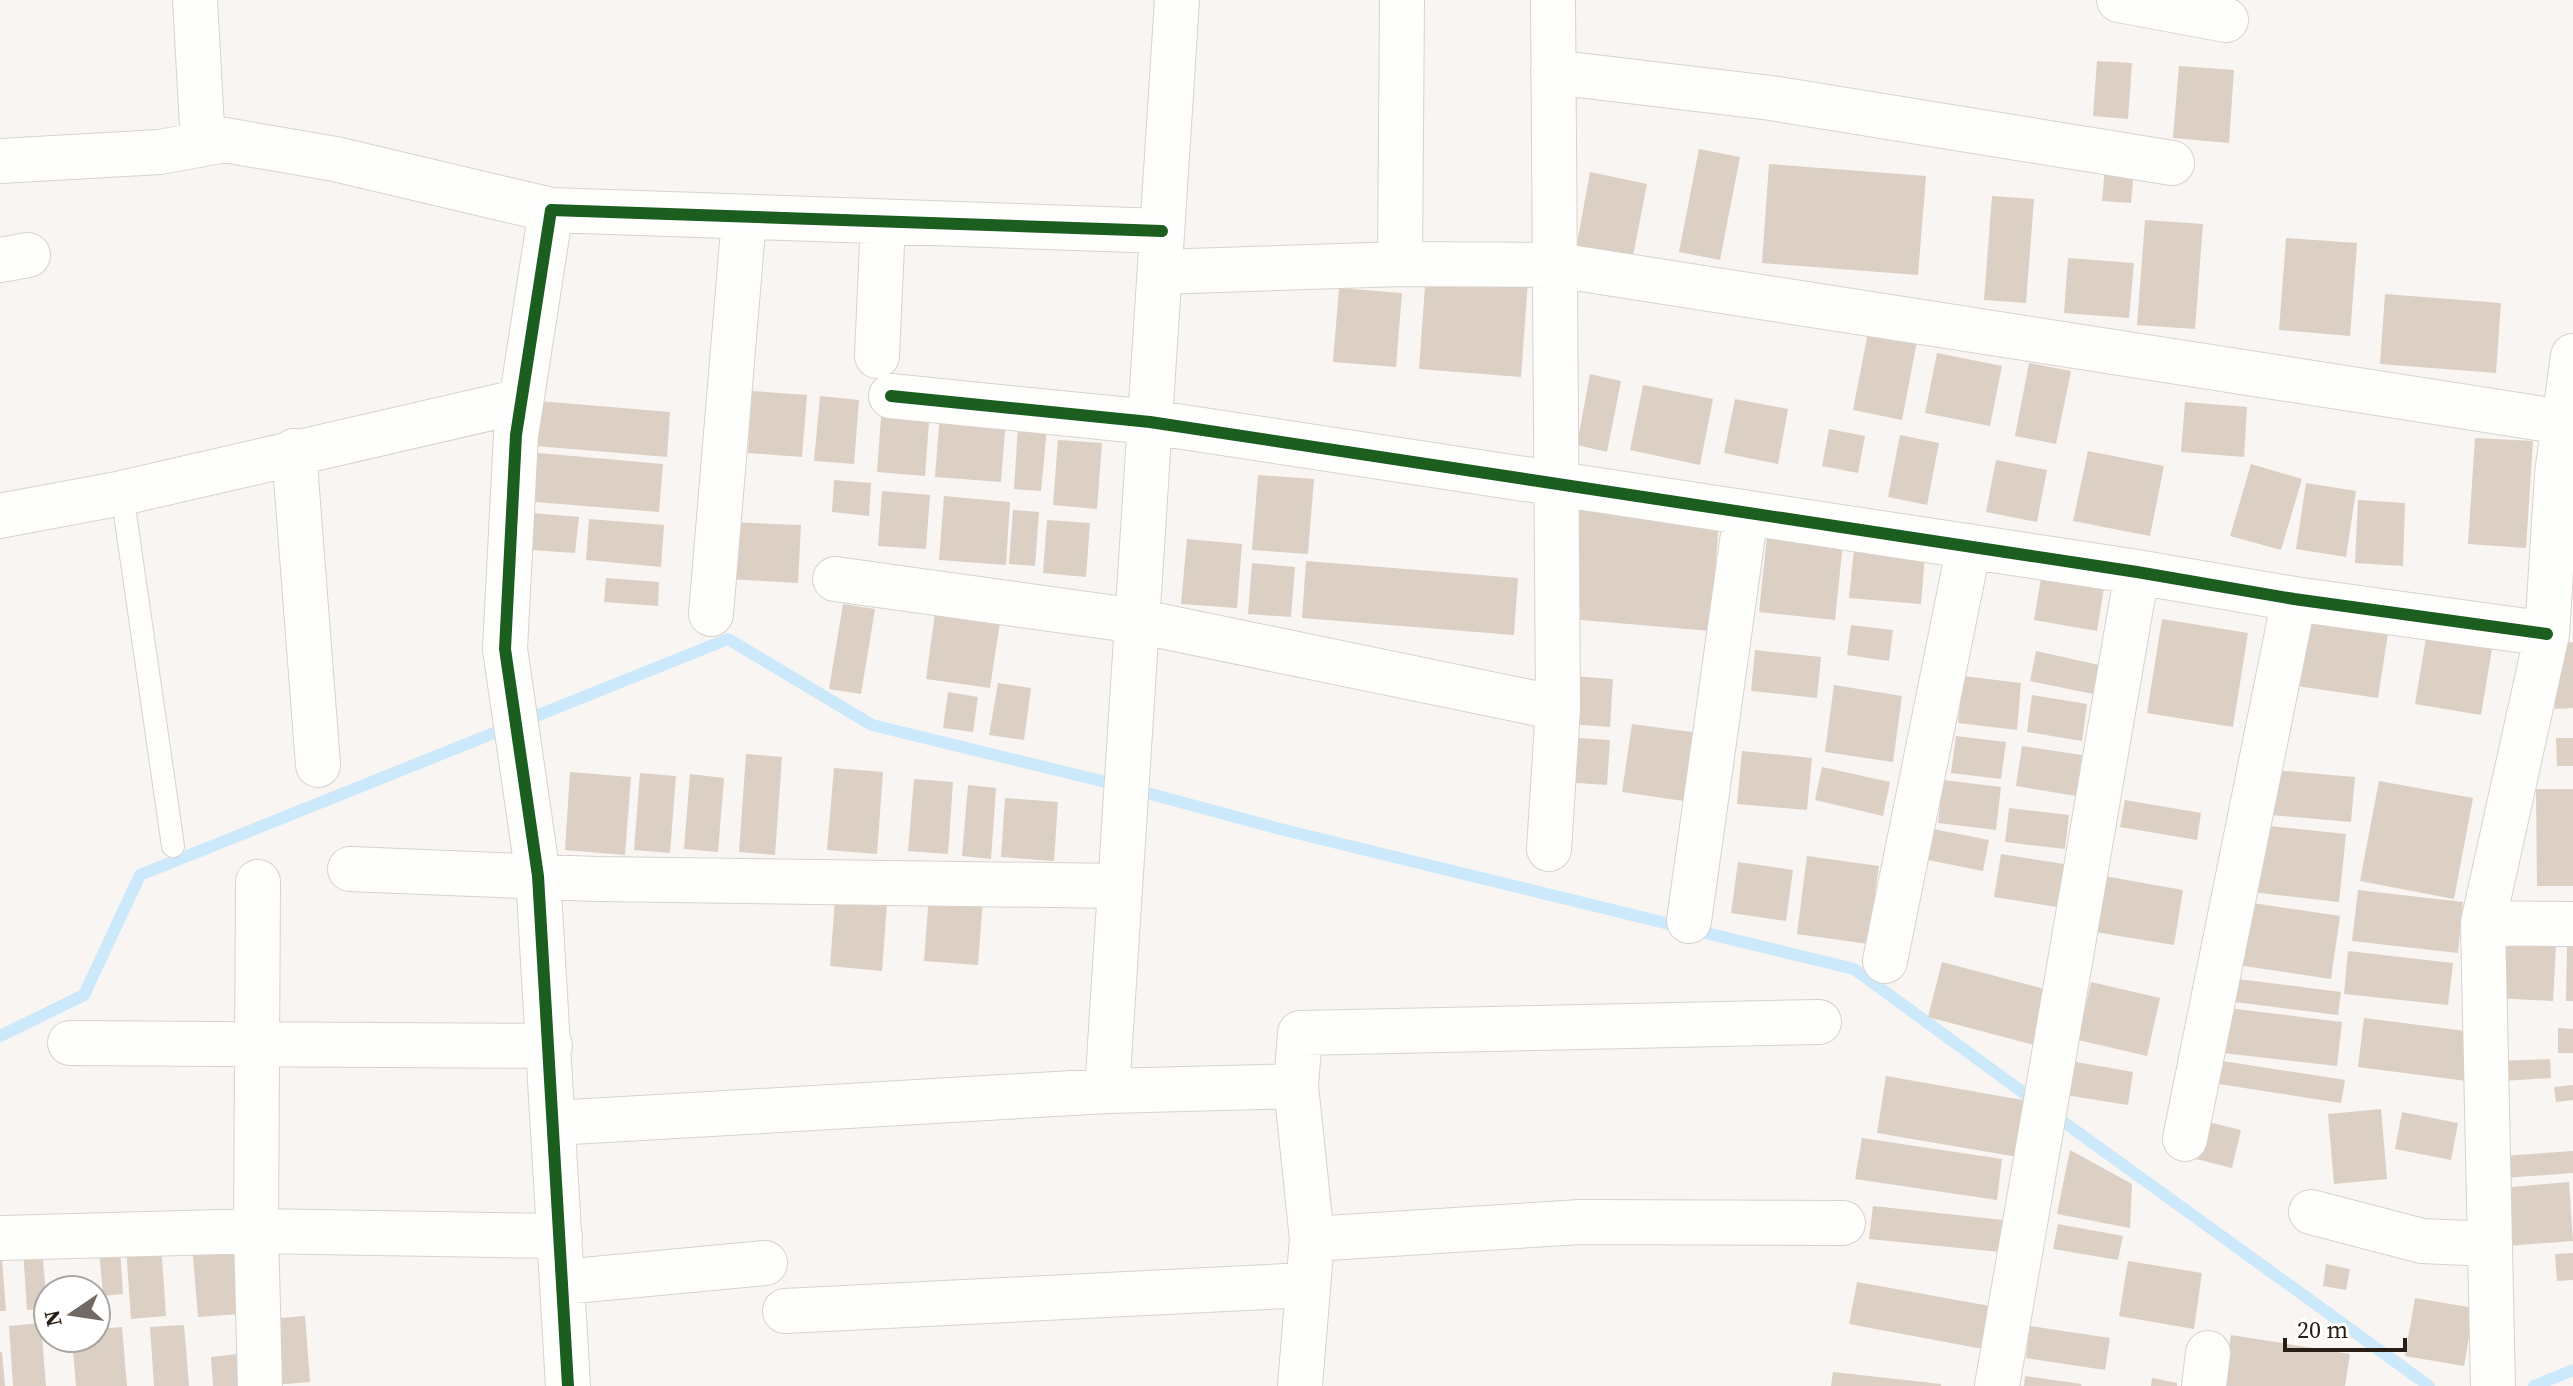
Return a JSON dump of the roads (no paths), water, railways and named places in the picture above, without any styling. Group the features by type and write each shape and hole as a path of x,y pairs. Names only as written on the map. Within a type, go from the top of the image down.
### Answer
{"street":[{"path":"195,0 203,144"},
{"path":"1107,1091 1177,0"},
{"path":"1400,264 1402,0"},
{"path":"1549,849 1558,708 1554,483 1556,265 1553,0"},
{"path":"2119,0 2226,20"},
{"path":"1553,72 1771,98 2172,163"},
{"path":"0,161 160,152 225,140 335,159 551,210 883,222 1162,252 1400,264 1556,265 2563,422"},
{"path":"551,210 516,435 505,649 538,876 568,1386"},
{"path":"711,614 744,218"},
{"path":"883,222 884,376 1150,422 1969,546 2294,599 2547,634"},
{"path":"2493,1385 2483,923 2547,634 2565,474 2563,422 2573,356"},
{"path":"0,516 122,493 521,401"},
{"path":"294,451 318,765"},
{"path":"1689,921 1746,513"},
{"path":"1885,961 1969,546"},
{"path":"1997,1386 2137,572"},
{"path":"835,579 1137,621 1558,708"},
{"path":"2185,1139 2294,599"},
{"path":"350,869 538,876 1120,886"},
{"path":"258,882 256,1231 260,1386"},
{"path":"2483,923 2573,924"},
{"path":"1300,1386 1312,1239 1296,1086 1300,1033 1819,1022"},
{"path":"70,1043 550,1046"},
{"path":"554,1123 1107,1091 1296,1086"},
{"path":"2311,1212 2422,1241 2490,1244"},
{"path":"1312,1239 1580,1222 1843,1223"},
{"path":"0,1238 256,1231 560,1236"},
{"path":"563,1282 765,1263"},
{"path":"785,1311 1307,1285"}],"lane":[{"path":"122,493 173,846"}],"waterway":[{"path":"0,1036 84,995 140,875 728,639 872,725 1118,785"},
{"path":"1136,790 1280,829 1854,969 2036,1102"},
{"path":"2054,1115 2429,1386"},
{"path":"2534,1386 2573,1370"}]}
